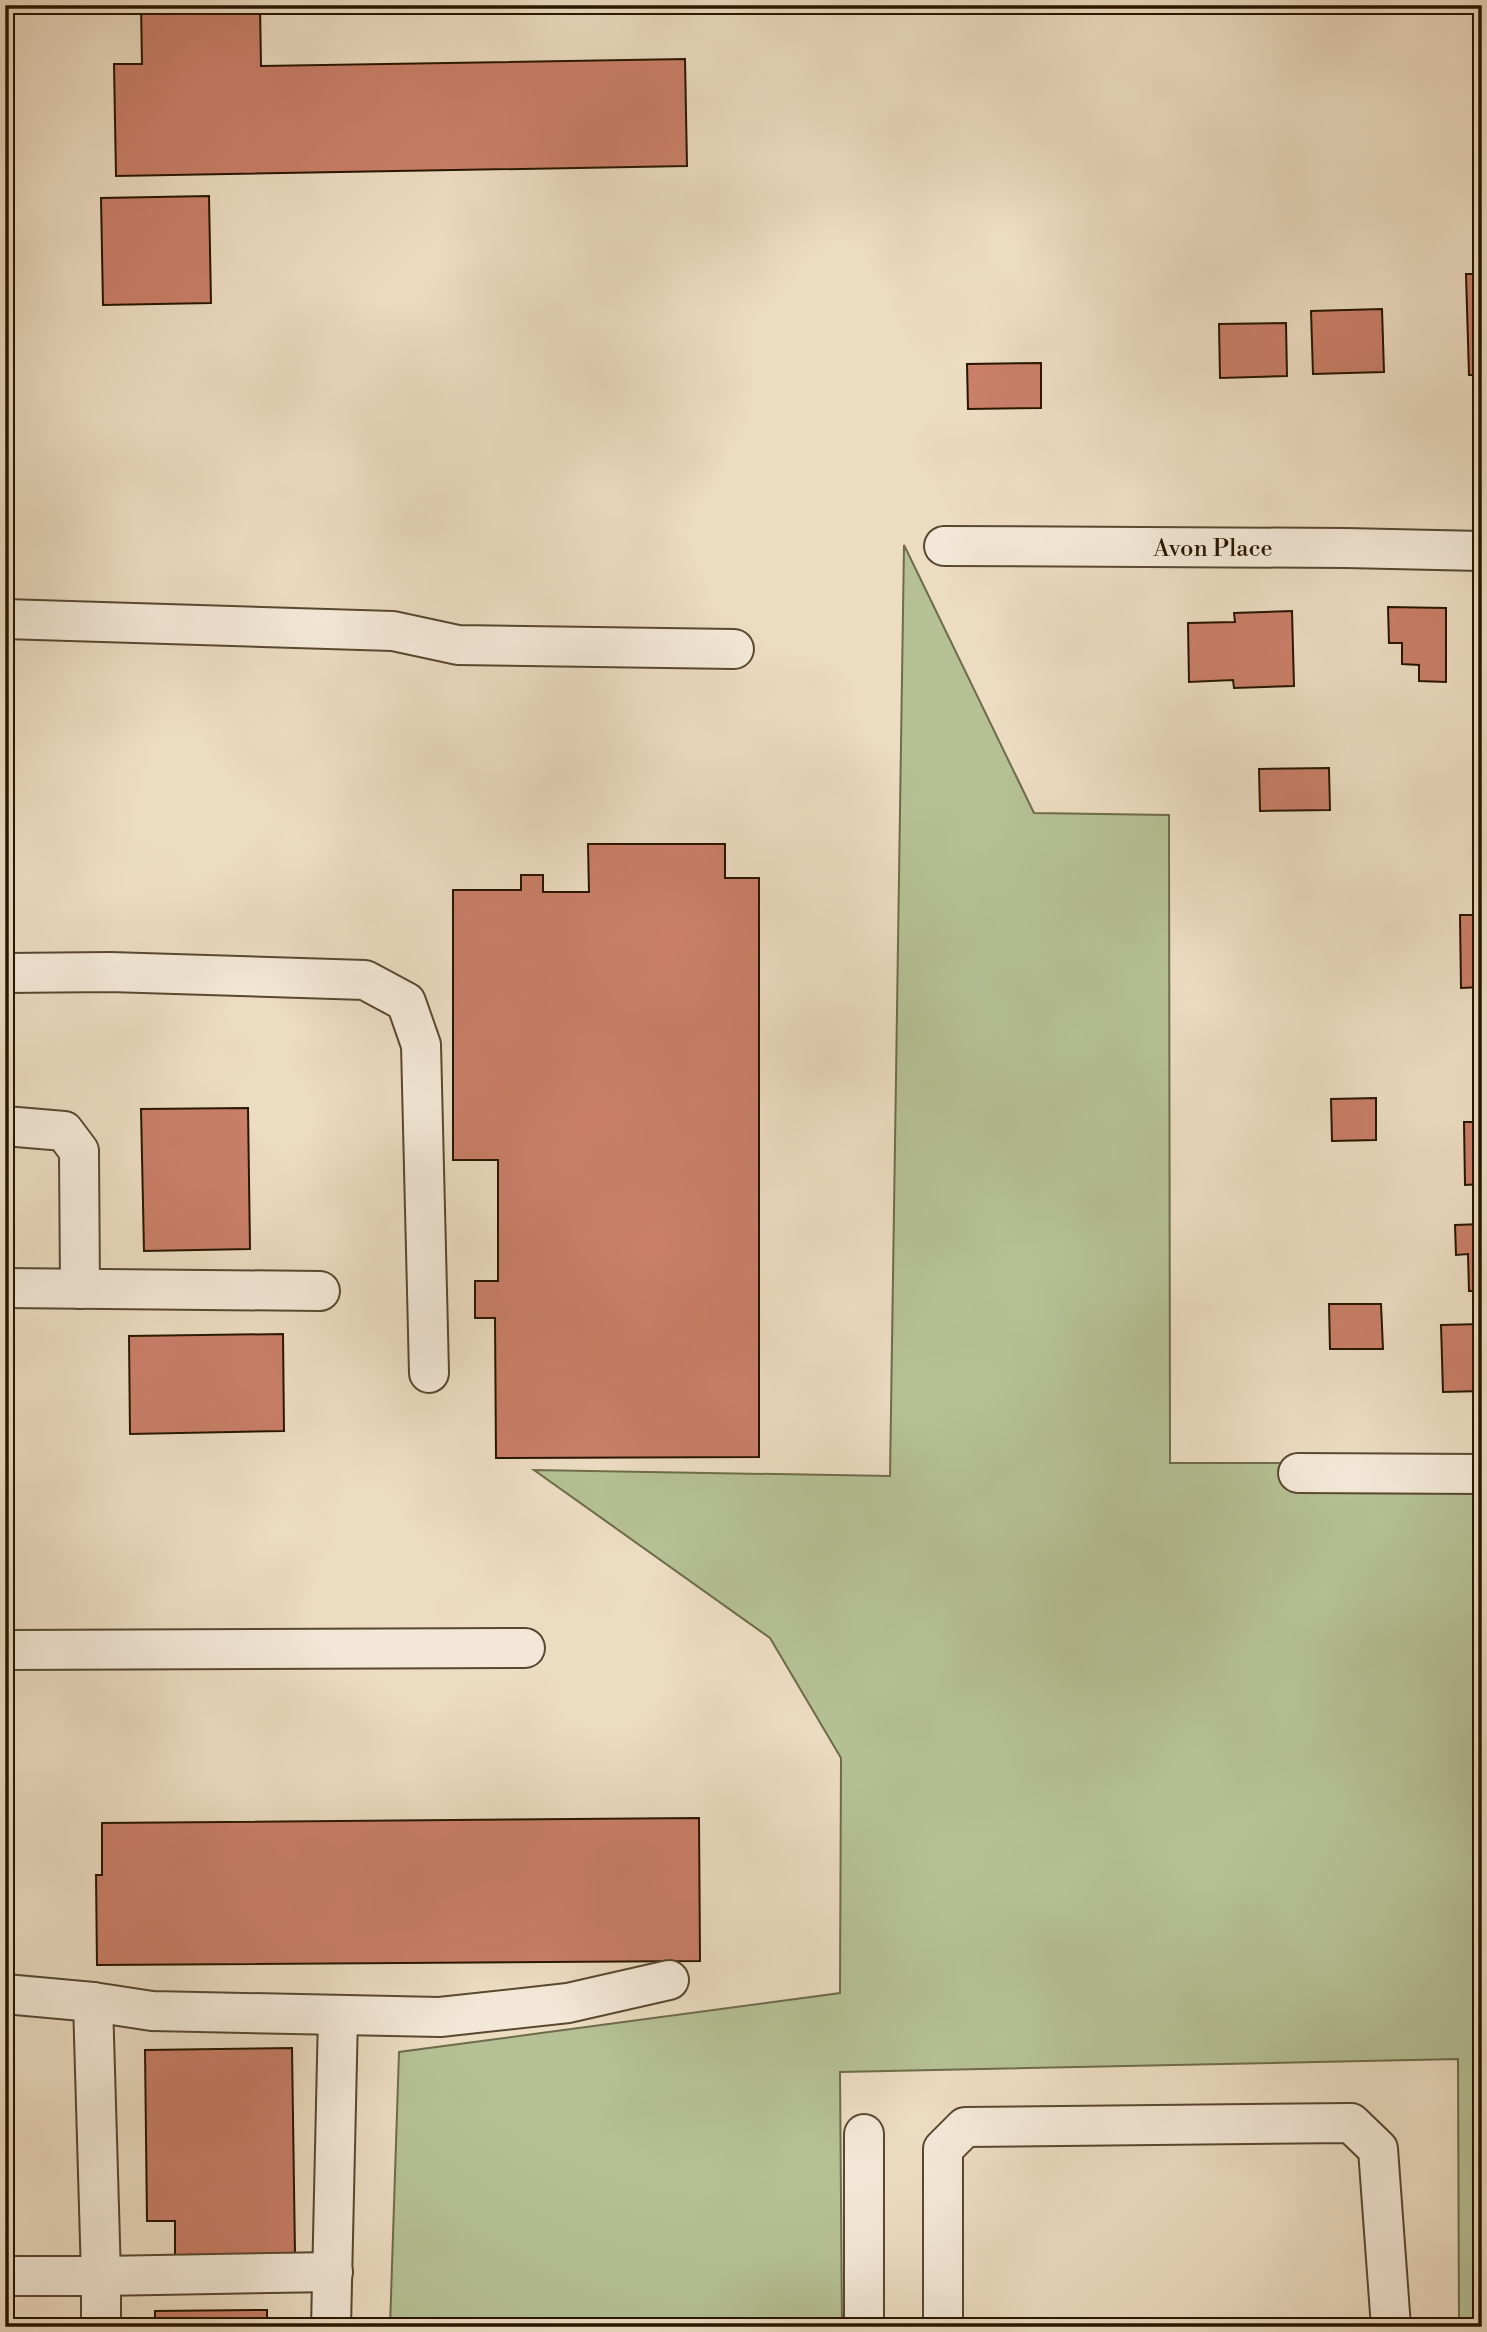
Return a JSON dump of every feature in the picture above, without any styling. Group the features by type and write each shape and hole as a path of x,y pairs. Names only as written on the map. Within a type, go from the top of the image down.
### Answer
{"street":[{"name":"Avon Place","path":"944,546 1482,551"},
{"path":"5,619 393,631 458,645 734,649"},
{"path":"5,973 110,972 365,980 406,1002 421,1045 429,1373"},
{"path":"5,1126 64,1130 79,1151 80,1289"},
{"path":"5,1287 320,1291"},
{"path":"1298,1473 1482,1474"},
{"path":"5,1650 524,1648"},
{"path":"5,1994 93,2002 152,2011 453,2016 568,2003 669,1980"},
{"path":"93,2002 100,2327"},
{"path":"331,2327 338,2015"},
{"path":"943,2327 943,2149 965,2126 1351,2123 1378,2149 1391,2327"},
{"path":"864,2134 864,2327"},
{"path":"5,2277 333,2272"}],"green space":[{"path":"904,545 1034,813 1169,815 1170,1463 1482,1463 1482,2327 1459,2327 1458,2059 840,2072 842,2327 390,2327 399,2052 840,1993 841,1758 770,1638 534,1470 890,1476"}],"building":[{"path":"141,5 260,5 261,66 685,59 687,166 116,176 114,64 142,64"},
{"path":"209,196 211,303 103,305 101,198"},
{"path":"1466,274 1482,274 1482,375 1469,375"},
{"path":"1382,309 1384,372 1313,374 1311,311"},
{"path":"1286,323 1287,376 1220,378 1219,324"},
{"path":"1041,363 1041,408 968,409 967,364"},
{"path":"1388,607 1446,608 1446,682 1419,681 1419,665 1402,664 1402,643 1389,643"},
{"path":"1292,611 1294,686 1234,688 1233,680 1189,682 1188,623 1235,622 1234,613"},
{"path":"1329,768 1330,810 1260,811 1259,769"},
{"path":"588,844 725,844 725,878 759,878 759,1457 496,1458 495,1318 475,1318 475,1281 498,1281 498,1160 453,1160 453,890 521,890 521,875 543,875 543,892 589,892"},
{"path":"1460,915 1482,915 1482,987 1461,988"},
{"path":"1376,1098 1376,1140 1332,1141 1331,1099"},
{"path":"248,1108 250,1249 144,1251 141,1109"},
{"path":"1464,1122 1482,1122 1482,1184 1465,1185"},
{"path":"1482,1224 1482,1291 1469,1291 1468,1254 1456,1255 1455,1225"},
{"path":"1329,1304 1381,1304 1383,1349 1330,1349"},
{"path":"1482,1324 1482,1391 1443,1392 1441,1325"},
{"path":"283,1334 284,1431 130,1434 129,1336"},
{"path":"699,1818 700,1961 97,1965 96,1875 102,1875 102,1823"},
{"path":"292,2048 295,2255 175,2257 175,2221 147,2221 145,2050"},
{"path":"267,2310 267,2327 155,2327 155,2311"}]}
